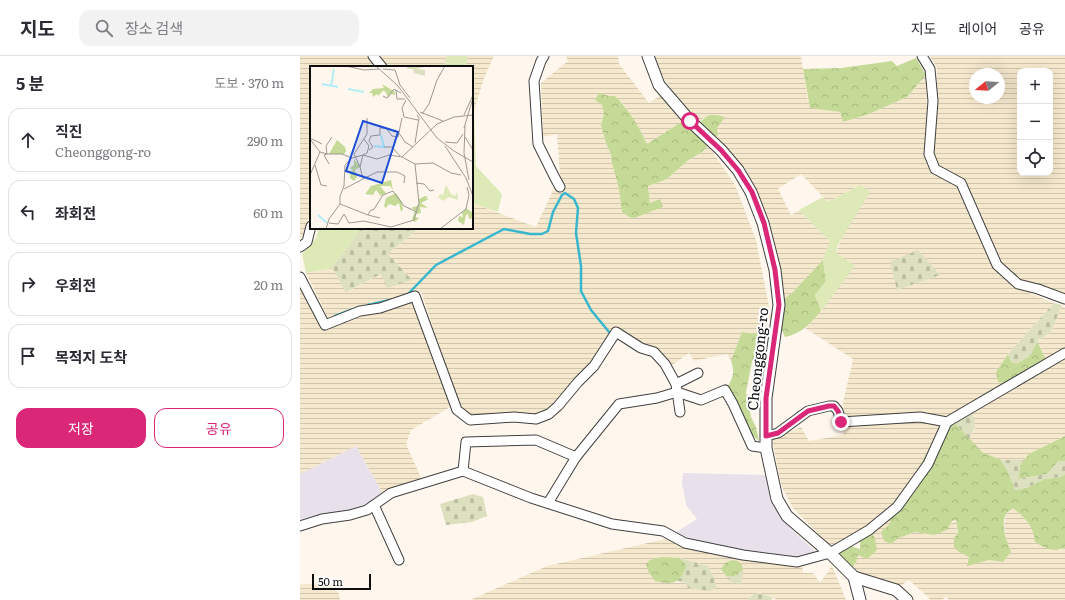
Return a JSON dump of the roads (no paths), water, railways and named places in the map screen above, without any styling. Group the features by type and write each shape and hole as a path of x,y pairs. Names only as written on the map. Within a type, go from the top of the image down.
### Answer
{"street":[{"path":"373,56 381,66"},
{"path":"544,56 534,81 538,144 560,187"},
{"name":"Cheonggong-ro","path":"648,56 660,85 690,121 721,150 738,170 752,192 764,223 775,270 779,305 766,398 766,448 777,499 788,516 830,553 854,577"},
{"path":"922,56 930,69 933,101 929,154 936,169 961,182 997,265 1018,284 1038,289 1065,299"},
{"path":"300,248 307,242 310,229"},
{"path":"300,277 325,325 360,311 380,308 415,296 457,410 470,420 514,417 536,419 549,414 594,366 616,332 642,348 654,352 665,364 676,388 680,412"},
{"path":"300,526 322,519 350,516 367,510 391,493 463,471 548,503 612,524 663,531 685,543 743,555 797,562 830,553 869,530 897,507 928,464 947,422 1065,353"},
{"path":"548,503 576,457 619,404 657,398 676,388 698,373"},
{"path":"676,388 701,400 725,390 752,446 766,448"},
{"path":"766,436 778,433 808,411 829,406 834,406 838,411 841,422 920,417 947,422"},
{"path":"463,471 466,442 536,440 576,457"},
{"path":"374,505 399,560"},
{"path":"854,577 860,600"},
{"path":"854,577 896,590 907,600"}],"waterway":[{"path":"408,294 436,265 504,229 530,234 542,234 548,231 553,212 562,195 565,193 574,199 578,208 576,233 581,266 581,291 591,310 609,332"},
{"path":"368,305 390,300"},
{"path":"335,316 359,307"}]}
